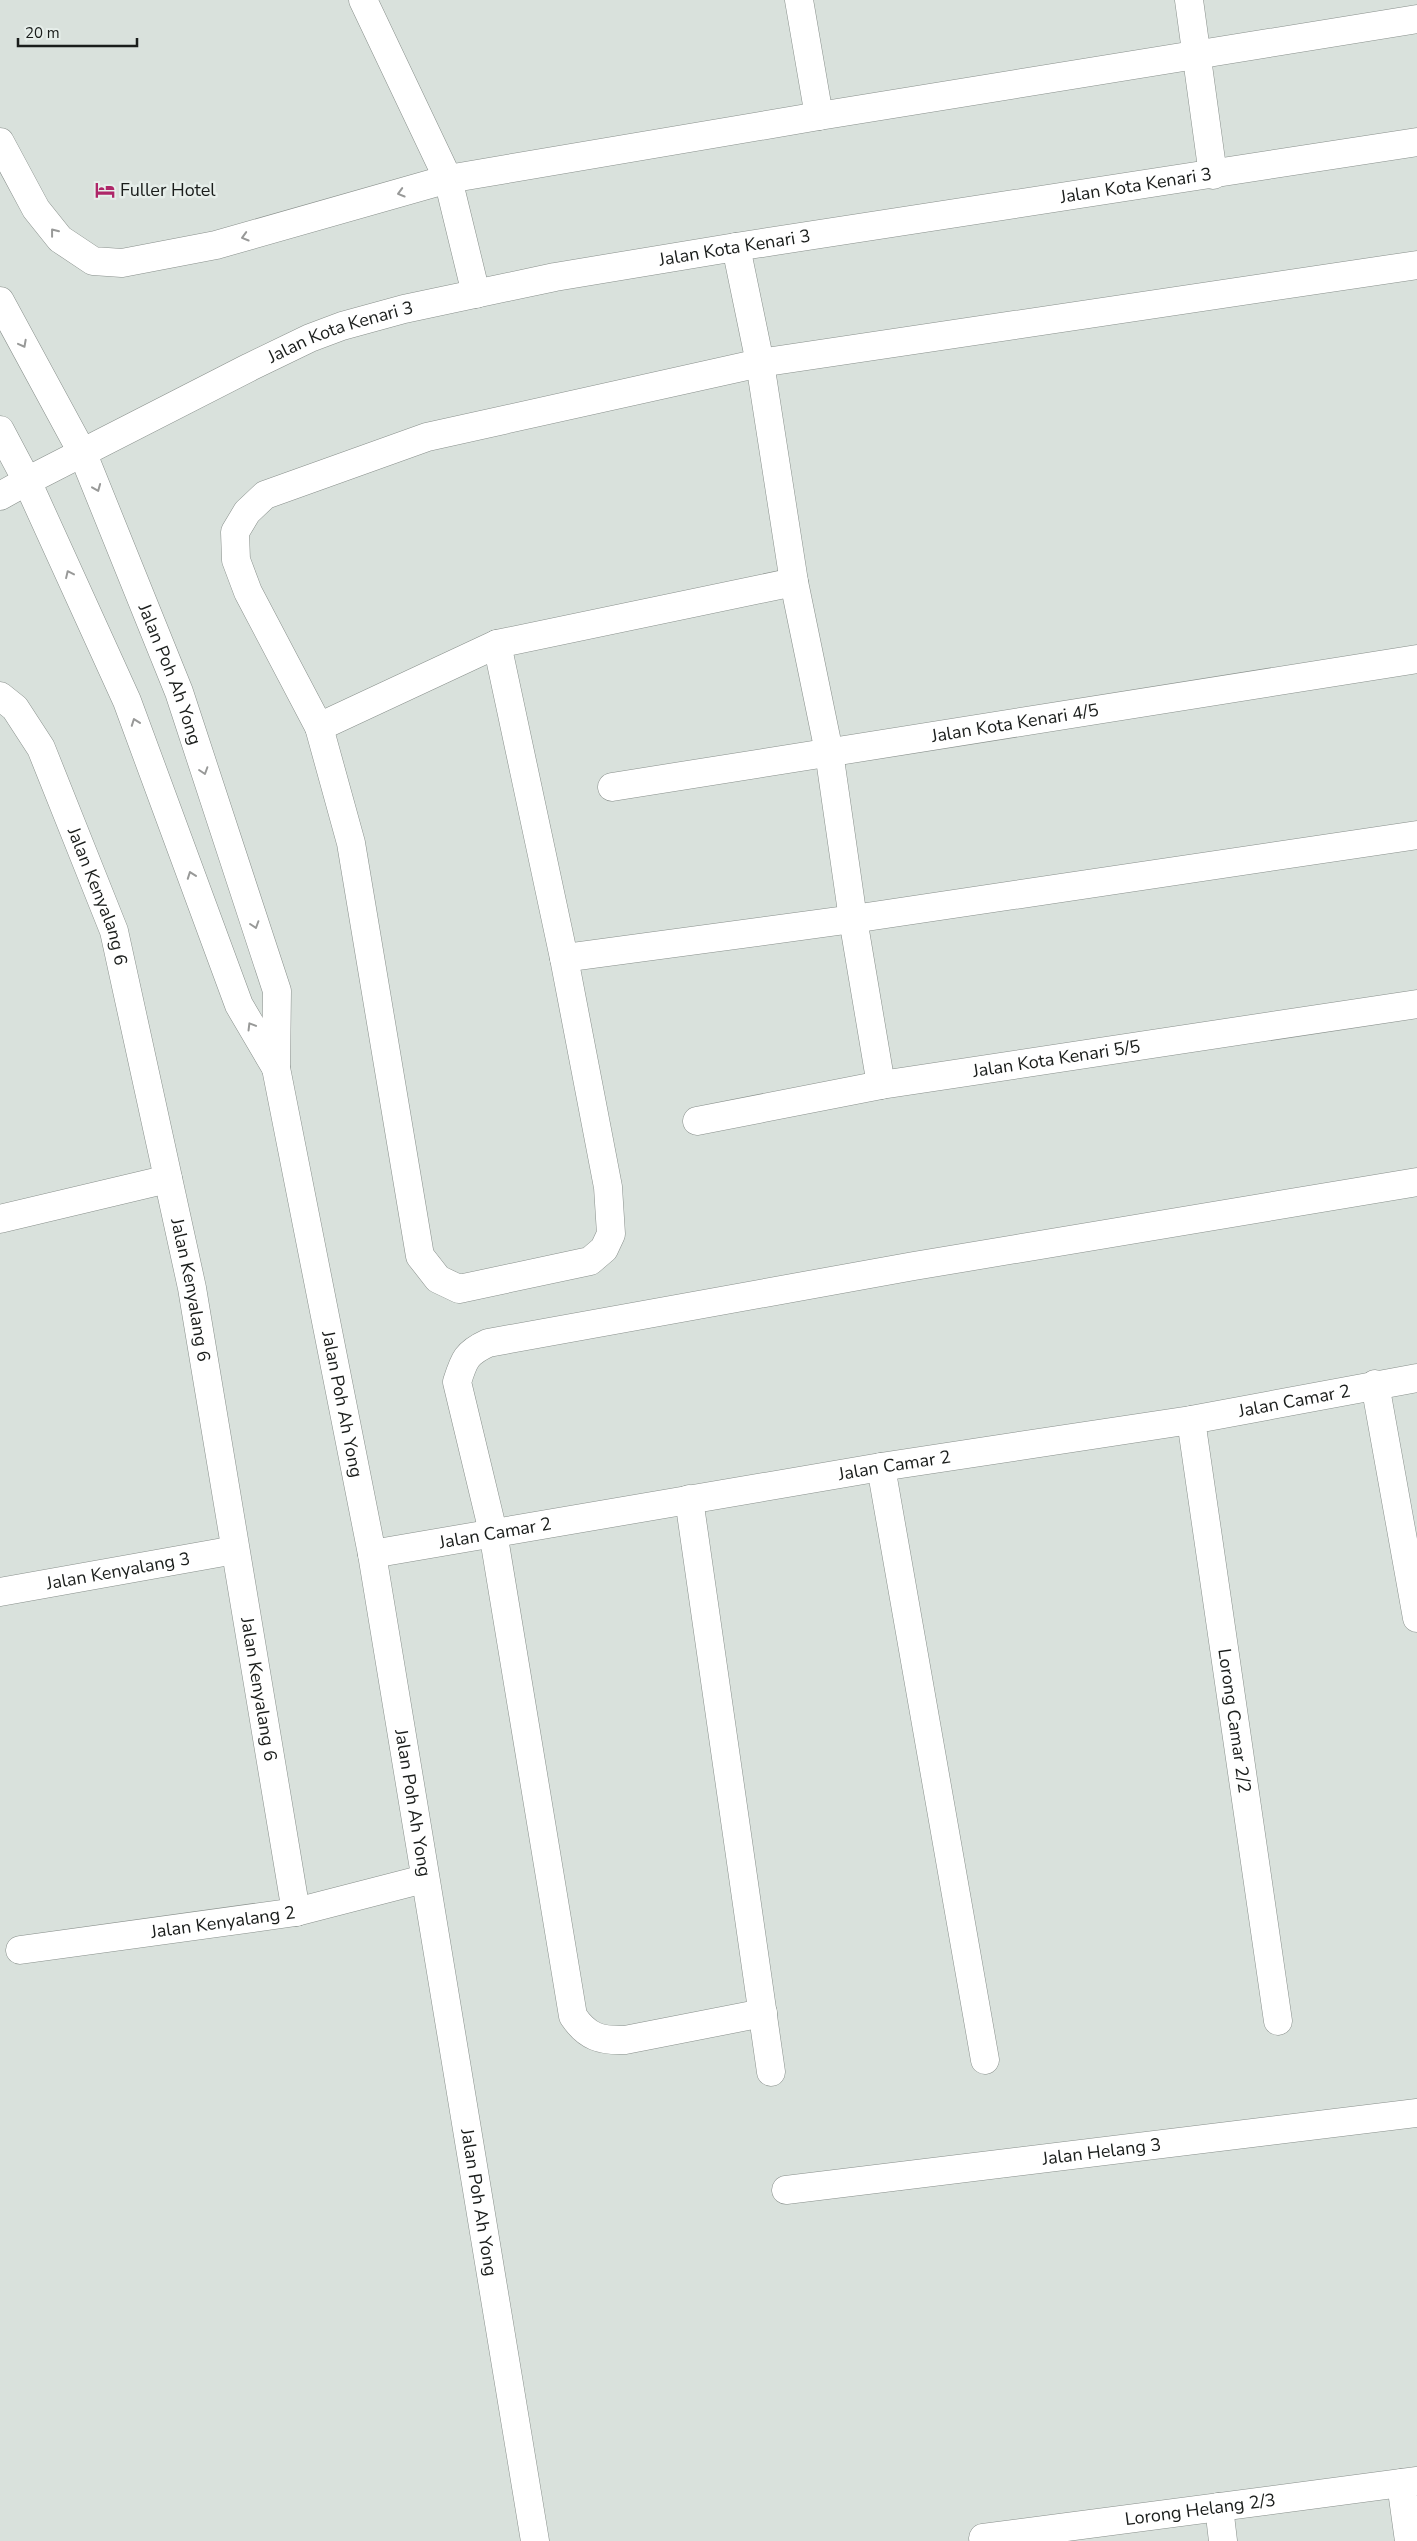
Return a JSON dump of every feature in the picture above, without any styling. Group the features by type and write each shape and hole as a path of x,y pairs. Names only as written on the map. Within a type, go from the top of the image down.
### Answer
{"street":[{"path":"363,0 448,180 476,294"},
{"path":"799,0 819,116"},
{"path":"1189,0 1213,175"},
{"path":"0,142 36,209 60,239 92,261 122,263 216,245 448,180 819,116 1417,19"},
{"name":"Jalan Kota Kenari 3","path":"0,496 250,367 342,326 404,309 556,277 736,247 1213,175 1417,142"},
{"path":"736,247 760,363 794,582 829,752 853,919 881,1085"},
{"path":"497,644 564,958 608,1187 611,1234 604,1249 590,1261 459,1290 438,1279 420,1256 351,843 318,727 248,592 236,560 235,532 247,512 265,495 427,437 760,363 1417,265"},
{"name":"Jalan Poh Ah Yong","path":"0,301 83,454 179,692 277,991 276,1068 372,1554 424,1879 535,2541"},
{"name":"Jalan Poh Ah Yong","path":"0,430 27,482 127,701 238,1005 276,1068"},
{"path":"318,727 497,644 794,582"},
{"name":"Jalan Kota Kenari 4/5","path":"612,787 1417,659"},
{"name":"Jalan Kenyalang 6","path":"0,696 15,708 41,748 114,931 192,1288 296,1912"},
{"path":"564,958 853,919 1417,836"},
{"name":"Jalan Kota Kenari 5/5","path":"697,1121 881,1085 1417,1004"},
{"path":"0,1219 168,1179"},
{"path":"763,2013 615,2040 592,2036 580,2026 573,2016 493,1532 457,1382 462,1363 471,1351 488,1343 914,1266 1417,1182"},
{"name":"Jalan Camar 2","path":"372,1554 881,1467 1191,1420 1376,1384 1417,1378"},
{"path":"1376,1384 1417,1618"},
{"name":"Lorong Camar 2/2","path":"1191,1420 1278,2021"},
{"path":"881,1467 984,2060"},
{"path":"689,1499 771,2072"},
{"name":"Jalan Kenyalang 3","path":"0,1592 235,1550"},
{"name":"Jalan Kenyalang 2","path":"20,1950 296,1912 424,1879"},
{"name":"Jalan Helang 3","path":"786,2190 1417,2113"},
{"path":"1409,2482 1410,2541"},
{"name":"Lorong Helang 2/3","path":"983,2538 1409,2482"},
{"path":"1218,2507 1223,2541"}],"place":[{"name":"Fuller Hotel","path":"105,190"}]}
